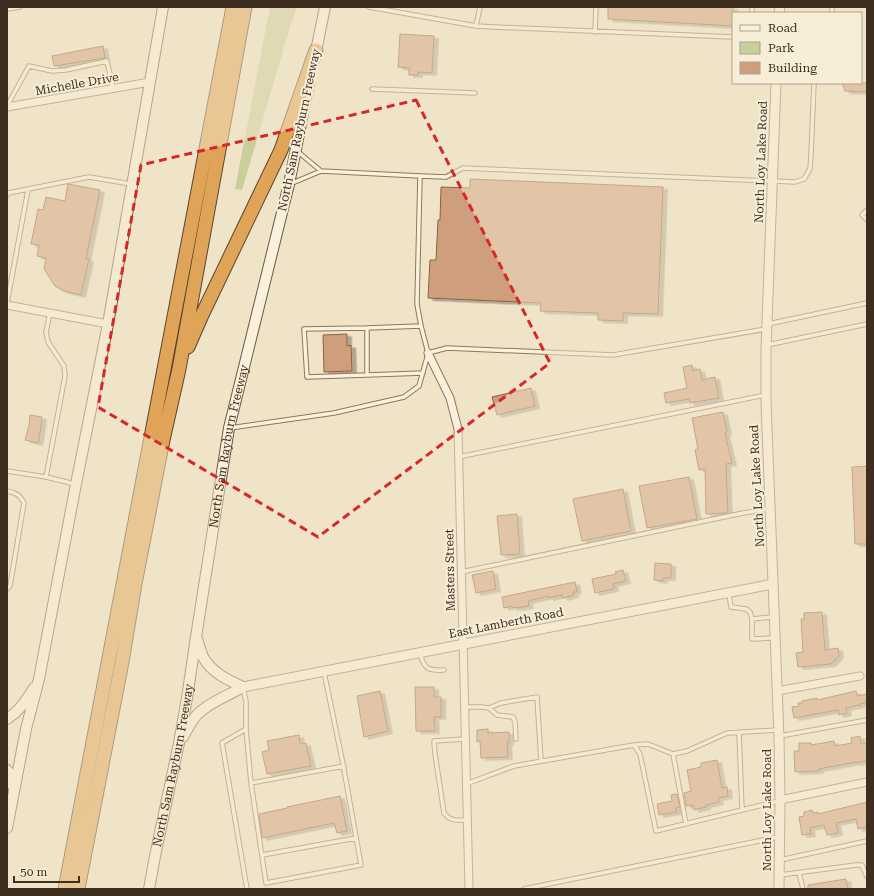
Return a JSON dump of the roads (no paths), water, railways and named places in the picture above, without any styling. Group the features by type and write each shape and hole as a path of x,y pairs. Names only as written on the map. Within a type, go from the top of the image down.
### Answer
{"highway":[{"path":"65,889 233,7"},
{"path":"78,889 122,662 161,447 179,369 245,7"},
{"path":"179,369 202,315 281,150 316,50"}],"main road":[{"path":"7,828 26,729 39,679 108,324 163,7"},
{"name":"North Sam Rayburn Freeway","path":"149,889 188,698 196,637 229,428 289,184 325,7"},
{"path":"196,637 204,658 214,671 243,687"},
{"path":"7,719 16,713 39,679"},
{"path":"179,743 190,723 200,711 243,687"},
{"path":"7,770 10,774 14,792"}],"street":[{"name":"Michelle Drive","path":"7,107 150,82"},
{"name":"North Loy Lake Road","path":"776,84 766,345 766,438 777,691 780,800 779,889"},
{"path":"7,304 108,324"},
{"name":"Masters Street","path":"428,353 450,398 458,429 469,889"},
{"name":"East Lamberth Road","path":"243,687 773,584"},
{"path":"777,691 860,676"},
{"path":"780,800 867,782"}],"lane":[{"path":"7,9 20,7"},
{"path":"369,7 476,26 732,37"},
{"path":"476,26 480,7"},
{"path":"595,32 596,7"},
{"path":"7,107 28,66 52,71 66,70 107,61 113,88"},
{"path":"289,184 321,171 446,177 463,168 795,182 804,179 810,170 814,84"},
{"path":"372,89 475,93"},
{"path":"296,150 321,171"},
{"path":"229,428 334,413 404,397 418,386 428,353 417,304 420,176"},
{"path":"7,195 89,177 132,184"},
{"path":"7,304 28,190"},
{"path":"867,210 862,215 867,220"},
{"path":"428,353 447,348 613,355 767,326 867,303"},
{"path":"46,477 65,376 64,366 48,342 46,332 50,313"},
{"path":"766,345 867,324"},
{"path":"421,326 304,329 307,377 423,373"},
{"path":"366,328 367,375"},
{"path":"458,457 766,395"},
{"path":"7,471 46,477 76,484"},
{"path":"7,491 16,493 24,503 10,586 7,589"},
{"path":"461,572 743,513 770,509"},
{"path":"729,592 731,607 746,608 750,612 752,619 752,639 775,638"},
{"path":"752,619 774,617"},
{"path":"420,652 422,661 429,670 444,670"},
{"path":"243,687 246,701 246,729 251,783 266,883 312,875 362,865 344,766 324,671"},
{"path":"488,708 501,703 537,697 541,762"},
{"path":"465,707 488,708 498,714 513,717 515,722 516,739"},
{"path":"466,784 514,766 634,745 648,744 673,754 687,751 727,733 739,732 778,734 867,720"},
{"path":"246,729 222,743 246,889"},
{"path":"739,732 742,810"},
{"path":"465,740 434,741 444,813 452,820 467,820"},
{"path":"634,745 640,754 656,831 780,800"},
{"path":"673,754 686,824"},
{"path":"251,783 344,766"},
{"path":"524,889 779,837"},
{"path":"262,856 356,838"},
{"path":"779,860 867,841"},
{"path":"779,875 856,865 862,866 867,878"},
{"path":"799,873 803,889"}]}
